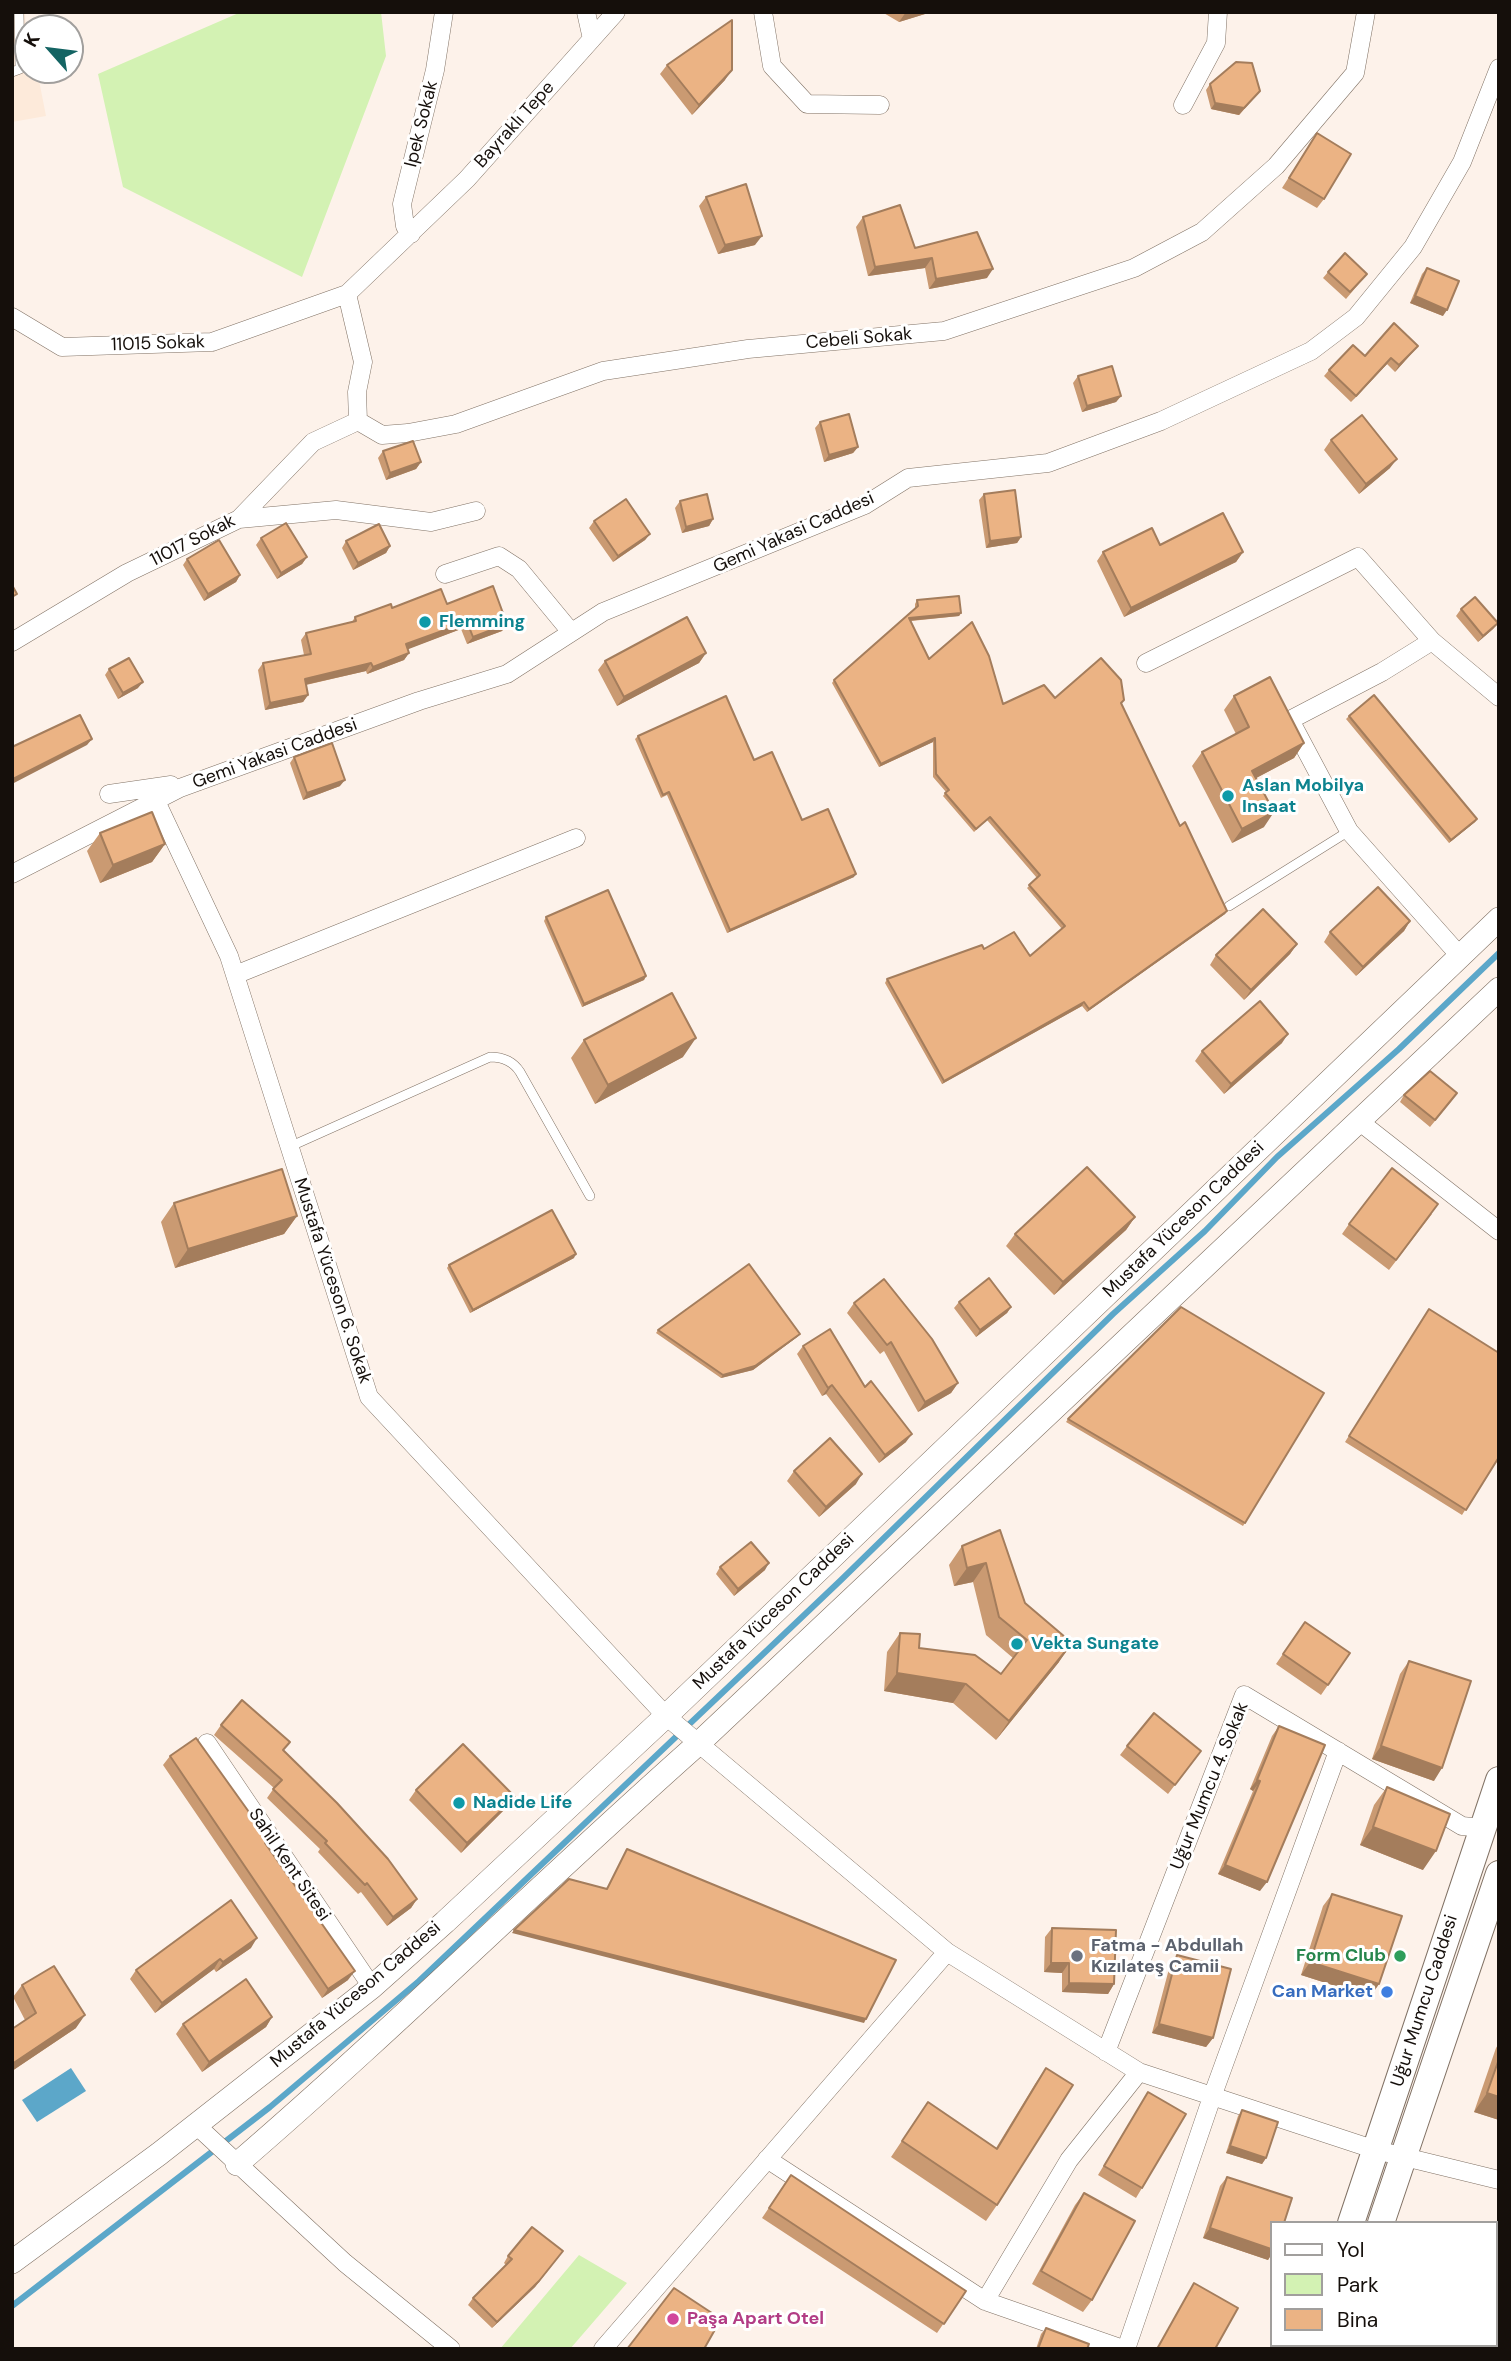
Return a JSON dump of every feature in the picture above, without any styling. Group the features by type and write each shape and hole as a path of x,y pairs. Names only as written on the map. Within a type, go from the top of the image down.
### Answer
{"main road":[{"name":"Uğur Mumcu Caddesi","path":"1351,2221 1499,1780"},
{"name":"Uğur Mumcu Caddesi","path":"1382,2221 1499,1874"}],"street":[{"name":"Ipek Sokak","path":"411,234 405,226 402,204 435,70 444,12"},
{"path":"586,12 592,39"},
{"name":"Bayraklı Tepe","path":"347,295 476,170 615,12"},
{"path":"763,12 772,66 807,104 880,105"},
{"path":"1183,105 1216,43 1218,12"},
{"name":"Cebeli Sokak","path":"358,421 382,435 408,433 456,425 603,371 748,349 944,331 1134,268 1202,232 1276,166 1355,73 1366,12"},
{"name":"Gemi Yakasi Caddesi","path":"12,874 180,788 407,706 507,674 603,612 865,505 908,478 1048,463 1161,421 1311,351 1356,317 1413,247 1462,162 1499,68"},
{"path":"347,295 363,362 357,392 358,421"},
{"name":"11015 Sokak","path":"12,317 62,347 212,342 347,295"},
{"name":"11017 Sokak","path":"12,642 127,573 239,519 313,442 358,421"},
{"path":"239,519 336,510 431,522 476,511"},
{"path":"445,574 499,556 519,569 571,632"},
{"path":"1146,663 1199,634 1359,557 1432,641 1499,697"},
{"path":"1432,641 1382,672 1290,720 1349,831 1460,956"},
{"path":"109,794 170,785 180,788"},
{"name":"Mustafa Yüceson 6. Sokak","path":"155,799 235,975 369,1397 669,1719 947,1952 1139,2073 1376,2150 1499,2180"},
{"path":"235,975 576,838"},
{"name":"Mustafa Yüceson Caddesi","path":"12,2262 196,2125 372,1987 669,1719 1499,919"},
{"path":"231,2158 400,2021 605,1827 693,1738 1360,1122 1499,989"},
{"path":"1360,1122 1499,1231"},
{"name":"Uğur Mumcu 4. Sokak","path":"1106,2052 1244,1695 1462,1826 1483,1828"},
{"name":"Sahil Kent Sitesi","path":"207,1743 372,1987"},
{"path":"767,2159 985,2301 1125,2349 1212,2096 1338,1751"},
{"path":"603,2349 947,1952"},
{"path":"985,2301 1069,2160 1139,2073"},
{"path":"196,2125 345,2263 451,2349"}],"lane":[{"path":"12,72 20,69 19,12"},
{"path":"1229,906 1349,831"},
{"path":"289,1147 490,1056 497,1056 511,1062 520,1072 590,1196"}],"shaded area":[{"path":"12,12 25,12 14,14 14,84 40,84 46,116 12,122"}],"green space":[{"path":"241,12 381,12 386,56 302,277 123,187 98,74"},
{"path":"579,2255 627,2283 570,2349 500,2349"}],"water":[{"path":"71,2068 86,2091 37,2122 22,2100"}],"building":[{"path":"732,20 732,70 699,105 667,65"},
{"path":"1236,62 1252,63 1260,91 1244,108 1215,103 1210,84"},
{"path":"1317,133 1351,154 1324,199 1289,178"},
{"path":"746,184 762,236 725,245 706,197"},
{"path":"900,205 915,248 977,232 993,269 936,279 932,258 875,267 863,217"},
{"path":"1345,253 1367,274 1350,292 1328,272"},
{"path":"1427,268 1459,281 1447,310 1415,296"},
{"path":"1394,323 1418,346 1399,365 1391,358 1356,396 1329,370 1353,345 1365,356"},
{"path":"1112,366 1121,396 1087,406 1078,376"},
{"path":"849,414 858,447 829,455 820,422"},
{"path":"1362,415 1397,459 1366,484 1331,440"},
{"path":"413,441 421,462 390,473 383,451"},
{"path":"1015,490 1021,537 990,541 984,494"},
{"path":"707,494 713,519 686,527 680,501"},
{"path":"626,499 650,534 618,556 594,521"},
{"path":"1223,513 1243,552 1131,608 1103,552 1152,528 1160,545"},
{"path":"286,523 307,557 281,573 261,538"},
{"path":"379,524 390,546 358,563 346,541"},
{"path":"219,540 240,575 208,594 187,559"},
{"path":"493,586 507,624 473,637 467,622 406,644 409,653 373,667 371,663 305,679 308,695 270,703 263,663 311,654 306,633 356,621 355,617 391,604 392,608 441,589 447,604"},
{"path":"959,596 961,613 909,618 929,659 972,622 989,656 1003,704 1044,685 1055,698 1101,658 1121,680 1124,700 1121,703 1180,826 1185,822 1227,911 1089,1009 1084,1002 944,1081 887,979 982,945 984,949 1014,932 1030,956 1065,926 1029,885 1040,875 990,817 976,829 945,793 949,790 936,774 935,738 881,764 834,680 918,606 917,600"},
{"path":"1475,597 1498,623 1483,636 1461,609"},
{"path":"687,617 706,653 624,697 605,661"},
{"path":"129,658 143,682 123,693 109,669"},
{"path":"1270,677 1304,743 1252,771 1274,812 1242,829 1202,752 1249,727 1234,696"},
{"path":"1374,695 1477,819 1451,840 1349,716"},
{"path":"726,696 754,760 772,752 802,820 828,809 856,874 730,930 669,792 663,795 638,736"},
{"path":"80,715 92,739 13,779 12,747"},
{"path":"332,743 345,780 307,793 294,757"},
{"path":"152,812 165,844 113,865 100,833"},
{"path":"1378,887 1410,921 1363,967 1330,932"},
{"path":"608,890 646,976 584,1004 546,917"},
{"path":"1263,909 1297,944 1251,990 1216,955"},
{"path":"672,993 696,1038 608,1085 584,1040"},
{"path":"1260,1001 1288,1034 1231,1084 1202,1051"},
{"path":"1430,1071 1457,1093 1435,1120 1404,1095"},
{"path":"1087,1167 1135,1217 1063,1282 1015,1234"},
{"path":"1392,1168 1438,1204 1396,1260 1349,1224"},
{"path":"282,1169 297,1216 188,1249 174,1203"},
{"path":"552,1210 576,1254 473,1310 449,1265"},
{"path":"749,1264 800,1334 755,1366 723,1375 658,1330"},
{"path":"989,1278 1011,1307 980,1330 959,1302"},
{"path":"884,1279 932,1339 958,1383 925,1402 891,1342 887,1345 854,1303"},
{"path":"1181,1307 1324,1393 1245,1523 1068,1419"},
{"path":"1429,1309 1499,1353 1499,1457 1466,1510 1349,1436"},
{"path":"830,1329 865,1387 871,1381 912,1434 885,1455 832,1385 828,1388 803,1346"},
{"path":"830,1438 862,1474 826,1507 794,1471"},
{"path":"1000,1530 1025,1603 1072,1643 1009,1721 966,1684 897,1673 900,1633 920,1634 919,1648 975,1655 1001,1674 1027,1640 999,1617 986,1563 967,1568 962,1546"},
{"path":"751,1542 769,1563 738,1589 720,1567"},
{"path":"1305,1622 1350,1653 1328,1685 1283,1654"},
{"path":"1409,1661 1471,1681 1442,1768 1381,1746"},
{"path":"242,1700 290,1742 283,1750 337,1803 388,1859 417,1899 393,1917 367,1883 365,1885 325,1843 327,1841 273,1789 282,1780 221,1725"},
{"path":"1154,1713 1201,1751 1175,1785 1127,1746"},
{"path":"1279,1726 1325,1745 1267,1882 1225,1865 1260,1781 1257,1780"},
{"path":"196,1738 269,1840 265,1843 355,1971 328,1989 170,1756"},
{"name":"Nadide Life","path":"463,1744 515,1797 467,1843 416,1790"},
{"path":"1387,1787 1450,1814 1436,1851 1373,1827"},
{"path":"627,1849 896,1960 866,2019 514,1930 569,1879 607,1889"},
{"path":"1332,1894 1402,1916 1379,1984 1310,1962"},
{"path":"231,1900 257,1938 223,1962 220,1959 162,2003 136,1970"},
{"name":"Fatma - Abdullah Kızılateş Camii","path":"1052,1928 1116,1930 1114,1984 1069,1983 1069,1963 1051,1963"},
{"path":"1177,1955 1231,1969 1213,2038 1159,2024"},
{"path":"54,1966 85,2015 12,2064 12,2029 36,2013 22,1985"},
{"path":"246,1979 272,2017 209,2062 183,2024"},
{"path":"1499,2059 1499,2097 1487,2093"},
{"path":"1046,2068 1073,2085 997,2205 902,2141 928,2102 997,2149"},
{"path":"1148,2092 1186,2114 1142,2188 1104,2166"},
{"path":"1242,2110 1278,2122 1266,2158 1230,2146"},
{"path":"791,2175 966,2291 944,2324 769,2208"},
{"path":"1227,2177 1292,2198 1285,2221 1270,2221 1270,2249 1210,2228"},
{"path":"1084,2193 1135,2221 1092,2300 1041,2271"},
{"path":"532,2227 563,2251 539,2281 497,2322 473,2298 512,2259 508,2256"},
{"path":"1194,2283 1238,2308 1215,2349 1157,2349"},
{"name":"Paşa Apart Otel","path":"674,2288 721,2319 704,2349 627,2349"},
{"path":"1046,2328 1089,2344 1087,2349 1038,2349"},
{"path":"1442,2347 1464,2347 1463,2349"}],"waterway":[{"path":"12,2306 270,2107 419,1981 841,1580 1113,1314 1205,1231 1277,1157 1399,1049 1499,953"}],"place":[{"name":"Flemming","path":"425,622"},
{"name":"Aslan Mobilya Insaat","path":"1228,796"},
{"name":"Vekta Sungate","path":"1017,1644"},
{"name":"Nadide Life","path":"459,1803"},
{"name":"Fatma - Abdullah Kızılateş Camii","path":"1077,1956"},
{"name":"Form Club","path":"1400,1956"},
{"name":"Can Market","path":"1387,1992"},
{"name":"Paşa Apart Otel","path":"673,2319"}]}
